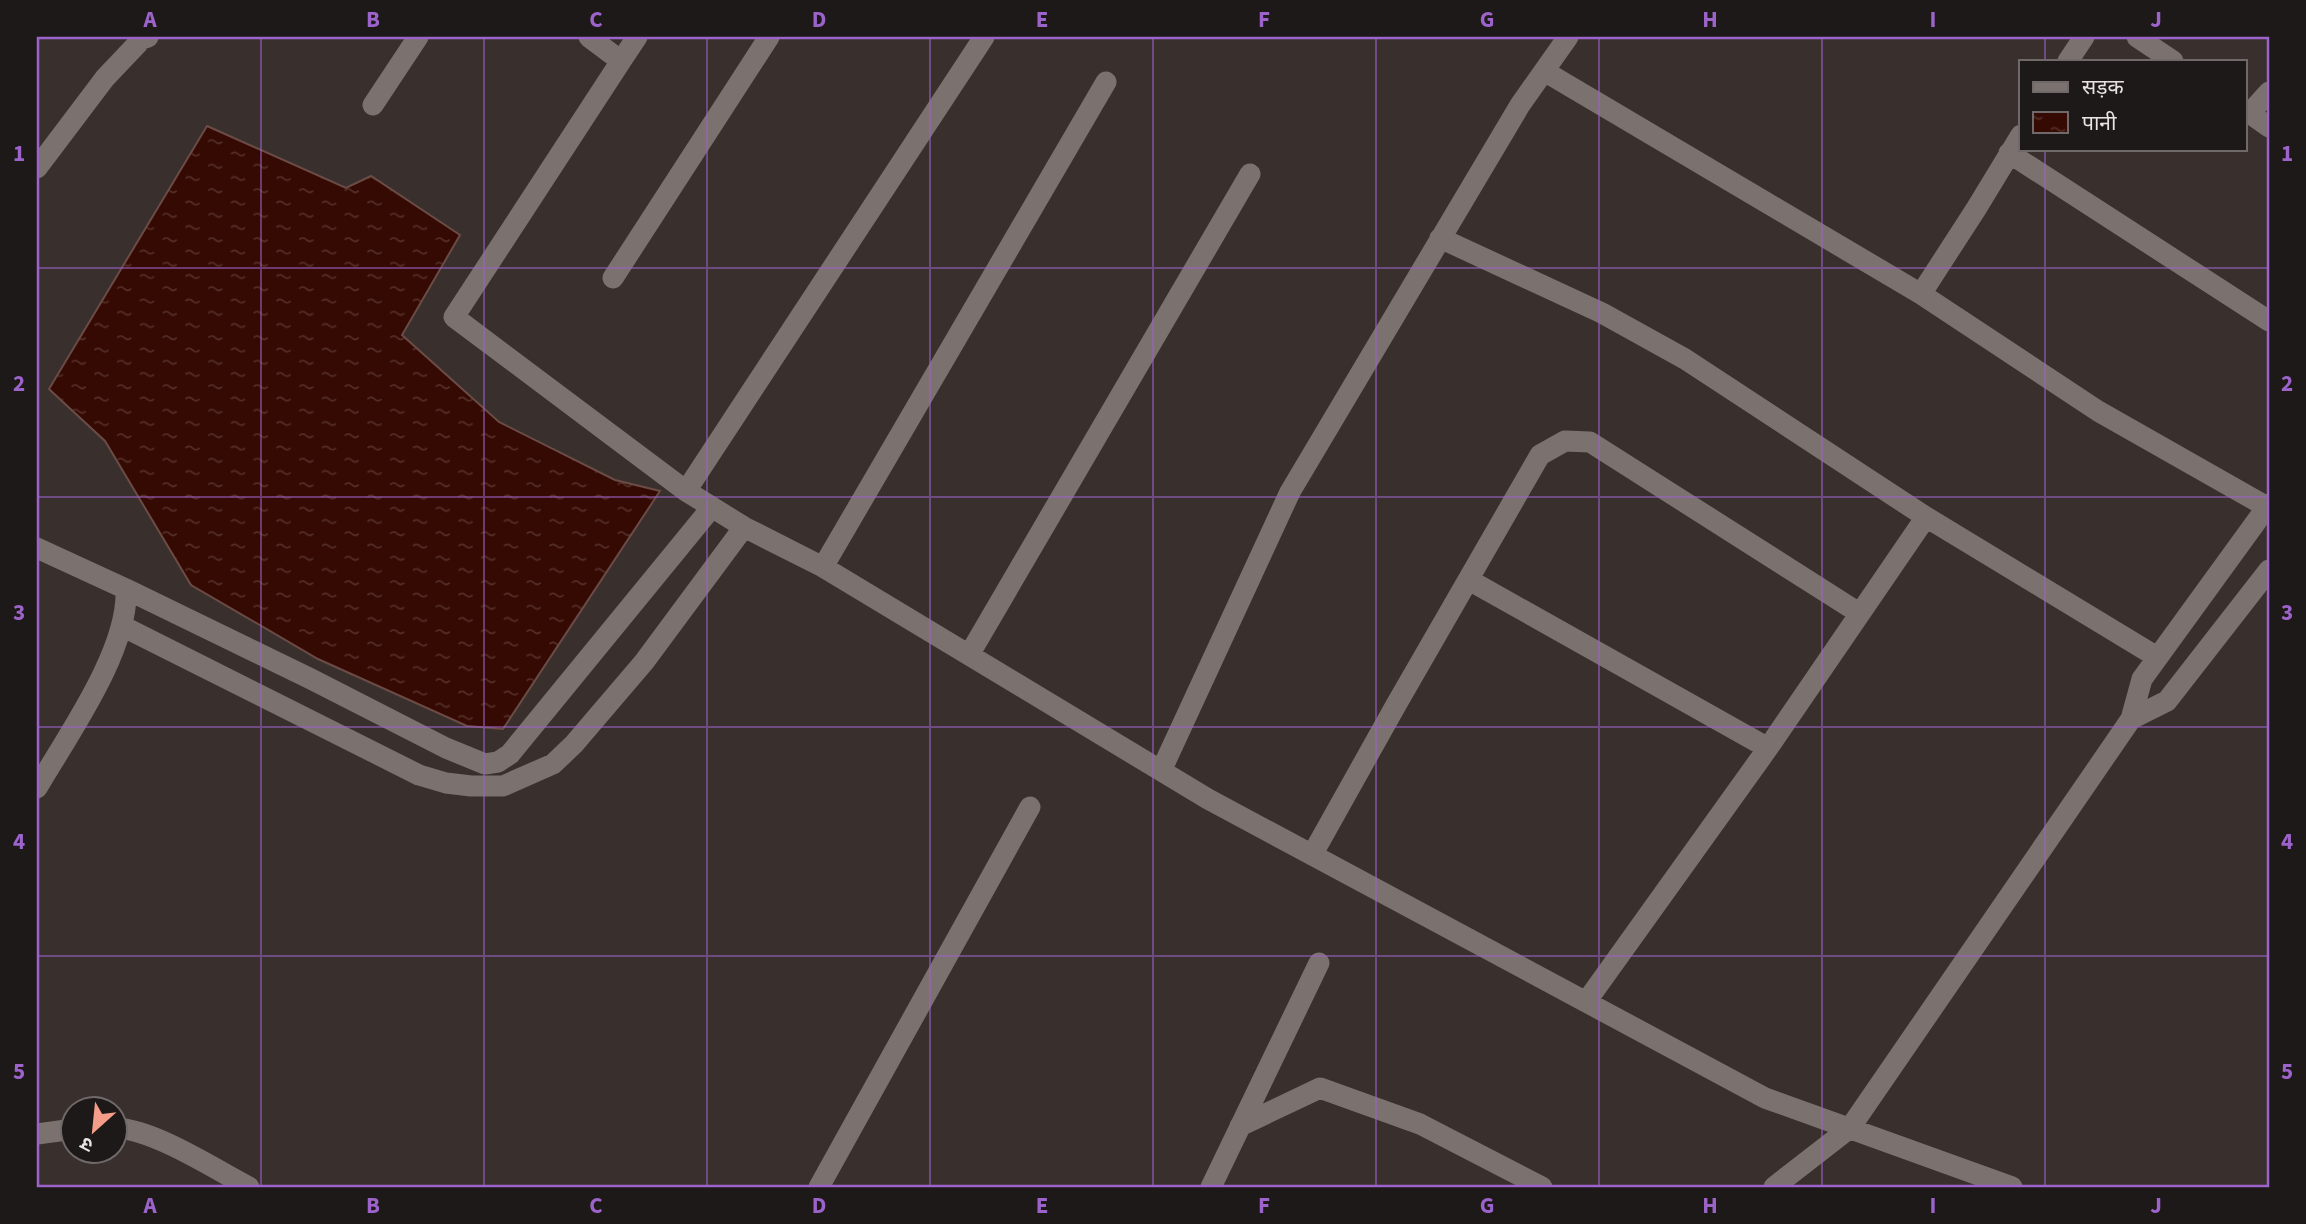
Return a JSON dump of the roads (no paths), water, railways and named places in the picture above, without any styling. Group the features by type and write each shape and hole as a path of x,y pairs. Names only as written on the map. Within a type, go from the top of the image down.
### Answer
{"street":[{"path":"37,168 105,78 142,39 148,37"},
{"path":"373,105 418,37"},
{"path":"589,37 621,61"},
{"path":"637,37 454,317 686,491 744,527 823,567 1208,799 1765,1098 2012,1187"},
{"path":"686,491 984,37"},
{"path":"1161,771 1290,492 1520,105 1568,37"},
{"path":"2069,60 2084,37"},
{"path":"2137,37 2172,60"},
{"path":"613,278 759,40"},
{"path":"1544,71 1921,294 2098,411 2268,505 2142,679 2131,719 1850,1128 1774,1187"},
{"path":"823,567 1106,82"},
{"path":"2269,92 2248,111 2269,127"},
{"path":"1921,294 2015,144"},
{"path":"2024,150 2269,321"},
{"path":"969,655 1250,174"},
{"path":"1440,238 1602,313 1685,359 1926,517 2157,657"},
{"path":"1312,855 1540,455 1565,441 1590,442 1859,613"},
{"path":"37,548 485,765 498,762 510,754 712,507"},
{"path":"1586,1002 1768,748 1926,517"},
{"path":"122,626 419,775 446,783 503,786 553,764 574,744 644,662 744,527"},
{"path":"2131,719 2167,701 2269,570"},
{"path":"1469,580 1768,748"},
{"path":"37,788 104,672 122,626 126,589"},
{"path":"819,1187 1030,807"},
{"path":"1211,1187 1319,963"},
{"path":"1240,1126 1320,1088 1420,1124 1542,1187"},
{"path":"37,1135 60,1131"},
{"path":"130,1131 167,1144 249,1187"}],"water":[{"path":"207,126 346,188 371,176 460,235 402,335 499,422 615,480 660,491 503,729 467,726 318,659 191,585 105,441 49,389"}]}
